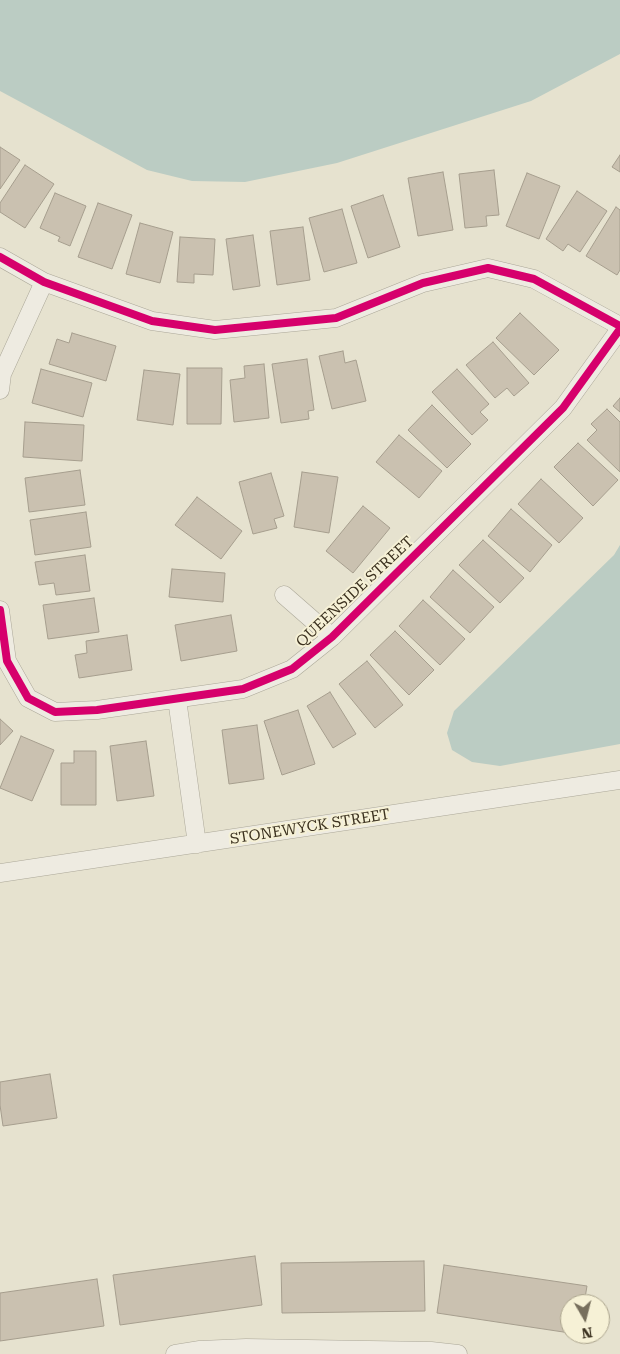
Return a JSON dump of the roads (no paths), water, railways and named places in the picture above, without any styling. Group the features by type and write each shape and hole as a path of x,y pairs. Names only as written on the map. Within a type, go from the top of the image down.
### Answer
{"street":[{"path":"0,257 44,282 152,321 215,330 336,318 423,283 488,268 534,279 620,327"},
{"path":"0,390 2,374 44,282"},
{"name":"QUEENSIDE STREET","path":"0,610 7,661 28,698 55,712 97,710 243,690 292,669 332,637 563,408 620,327"},
{"path":"284,595 332,637"},
{"path":"177,699 197,844"},
{"name":"STONEWYCK STREET","path":"0,873 620,780"},
{"path":"175,1354 200,1350 431,1351 458,1354"}]}
